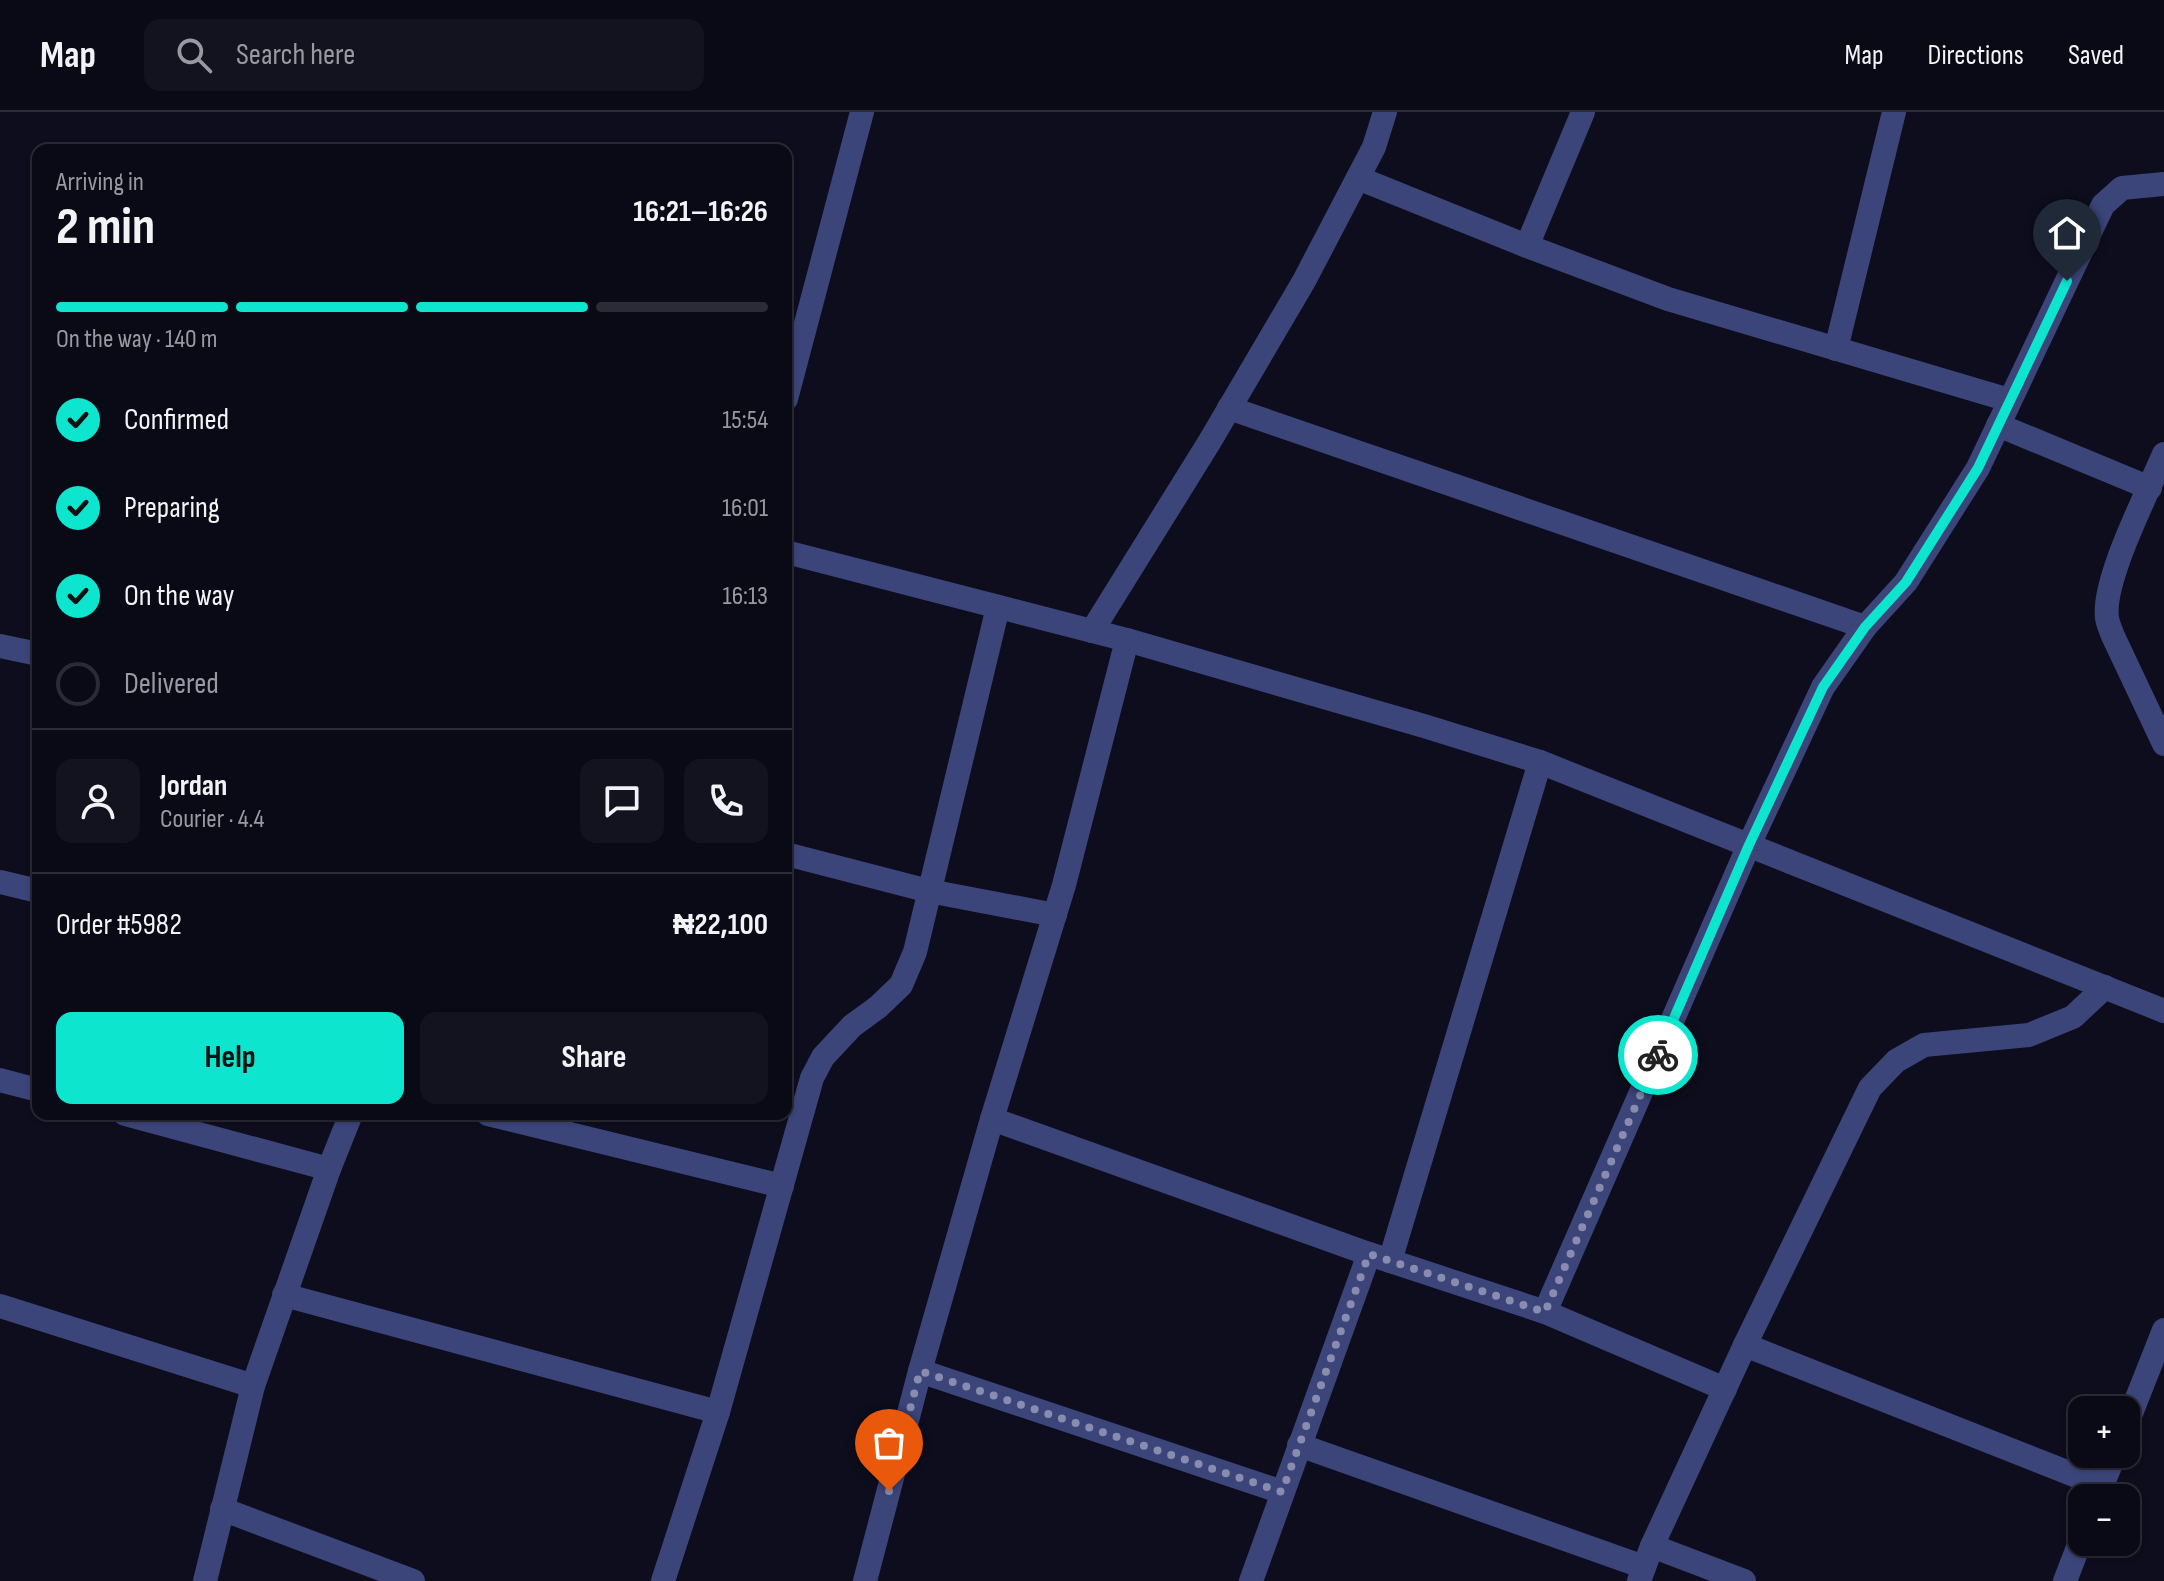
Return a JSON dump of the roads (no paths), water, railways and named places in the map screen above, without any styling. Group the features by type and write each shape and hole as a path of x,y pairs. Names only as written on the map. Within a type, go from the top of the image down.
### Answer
{"street":[{"path":"792,376 862,112"},
{"path":"1092,631 1304,281 1374,147 1385,112"},
{"path":"1527,246 1583,112"},
{"path":"1836,349 1894,112"},
{"path":"1358,178 1668,299 2009,400"},
{"path":"1545,1312 1749,845 1823,687 1865,627 1906,582 1978,468 2103,205 2122,188 2164,184"},
{"path":"1229,408 1865,627"},
{"path":"1998,425 2150,488"},
{"path":"2164,454 2116,567 2108,597 2107,617 2164,744"},
{"path":"792,554 1127,640 1540,762 2105,987 2163,1006"},
{"path":"663,1581 718,1412 812,1078 823,1057 852,1026 901,985 915,952 998,607"},
{"path":"865,1581 920,1371 992,1119 1055,915 1127,640"},
{"path":"0,646 32,653"},
{"path":"1251,1581 1299,1445 1379,1257 1540,762"},
{"path":"792,856 929,891 1055,915"},
{"path":"0,882 32,890"},
{"path":"1645,1565 1745,1345 1870,1088 1896,1061 1924,1045 2029,1035 2073,1017 2105,987"},
{"path":"0,1080 32,1088"},
{"path":"992,1119 1379,1257 1545,1312 1725,1389"},
{"path":"147,1120 329,1169"},
{"path":"205,1581 253,1386 349,1120"},
{"path":"512,1120 782,1186"},
{"path":"284,1295 718,1412"},
{"path":"0,1306 253,1386"},
{"path":"2138,1396 2164,1330"},
{"path":"1745,1345 2081,1484"},
{"path":"920,1371 1282,1492"},
{"path":"1299,1445 1645,1565 1744,1581"},
{"path":"222,1509 413,1581"},
{"path":"2065,1581 2075,1556"}]}
